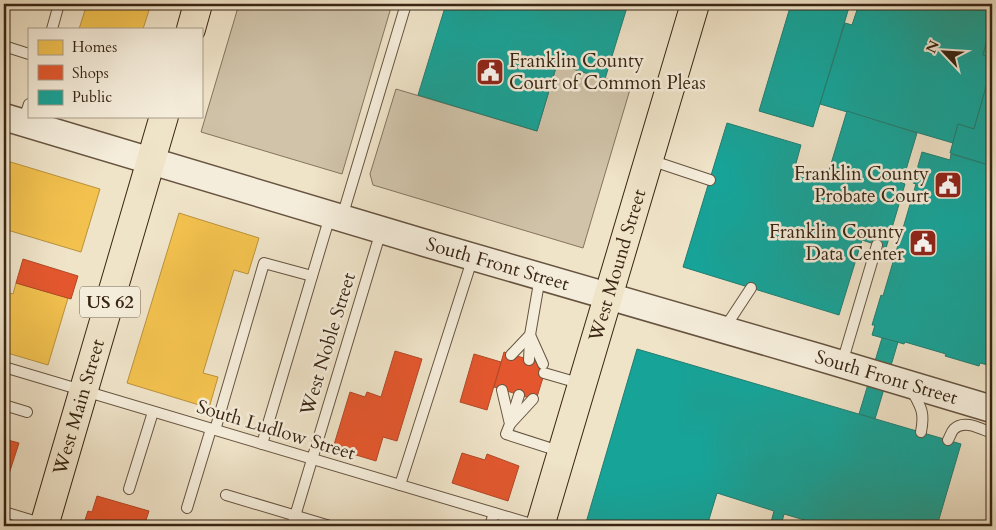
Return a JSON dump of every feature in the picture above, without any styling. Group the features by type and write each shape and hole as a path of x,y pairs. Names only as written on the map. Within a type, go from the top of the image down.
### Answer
{"main road":[{"path":"190,28 198,4"},
{"name":"West Mound Street","path":"539,526 695,4"},
{"name":"West Main Street","path":"44,525 163,118"}],"street":[{"name":"South Front Street","path":"18,115 151,162 992,409"}],"lane":[{"path":"52,28 59,4"},
{"path":"262,444 312,276 336,217 406,4"},
{"path":"4,46 28,54"},
{"path":"649,159 710,180"},
{"name":"West Noble Street","path":"293,521 381,230"},
{"path":"841,364 877,245"},
{"path":"400,485 473,257"},
{"path":"187,508 264,263 312,276"},
{"path":"528,360 530,335 540,276"},
{"path":"723,329 751,288"},
{"path":"511,354 530,335"},
{"path":"530,335 544,368 582,384"},
{"name":"South Ludlow Street","path":"4,367 539,526"},
{"path":"908,384 920,406 923,420 921,432"},
{"path":"502,390 510,424"},
{"path":"519,395 506,434 562,452"},
{"path":"510,424 533,399"},
{"path":"4,405 27,412"},
{"path":"129,489 153,412"},
{"path":"948,440 953,430 961,425 969,425 992,433"},
{"path":"226,495 293,521 330,526"},
{"path":"4,512 44,525"},
{"path":"490,526 494,513"}],"shaded area":[{"path":"239,4 392,4 342,174 201,132"},
{"path":"557,64 631,86 583,248 373,185 370,174 396,89 537,131"}],"building: Homes":[{"path":"87,4 151,4 143,28 79,28"},
{"path":"4,160 100,189 81,252 4,229"},
{"path":"179,213 259,238 248,274 234,270 203,373 218,377 209,408 127,383"},
{"path":"4,283 8,284 6,292 13,294 16,283 68,298 48,365 4,352"}],"building: Shops":[{"path":"23,259 78,276 71,299 16,283"},
{"path":"395,351 422,359 397,441 383,437 376,461 333,448 350,392 365,397 367,392 381,397"},
{"path":"504,352 547,365 536,400 494,387"},
{"path":"474,354 501,362 487,410 460,402"},
{"path":"4,439 19,443 8,477 4,475"},
{"path":"462,453 485,460 487,454 519,466 508,501 452,483"},
{"path":"97,496 149,511 144,526 83,526 88,511 92,512"}],"building: Public":[{"name":"Franklin County Court of Common Pleas","path":"446,4 628,4 605,79 557,64 537,131 418,95"},
{"path":"791,4 850,4 813,127 759,111"},
{"path":"859,4 992,4 992,22 983,55 992,58 992,66 974,129 958,124 953,143 820,104 845,23 852,25"},
{"path":"992,22 992,58 983,55"},
{"path":"992,66 992,166 950,153 958,124 974,129"},
{"path":"847,111 917,133 902,183 905,184 886,248 862,240 839,315 683,267 727,123 801,145 795,167 827,177"},
{"path":"922,152 950,160 951,154 992,166 992,366 980,363 979,366 905,342 904,344 872,335 875,325 872,325 881,295 883,296 916,184 913,183"},
{"path":"882,338 898,342 875,419 859,414"},
{"path":"637,349 961,444 937,526 825,526 784,514 781,526 770,526 774,511 717,493 707,526 585,526"}],"place":[{"name":"Franklin County Court of Common Pleas","path":"490,72"},
{"name":"Franklin County Probate Court","path":"948,185"},
{"name":"Franklin County Data Center","path":"923,243"}]}
